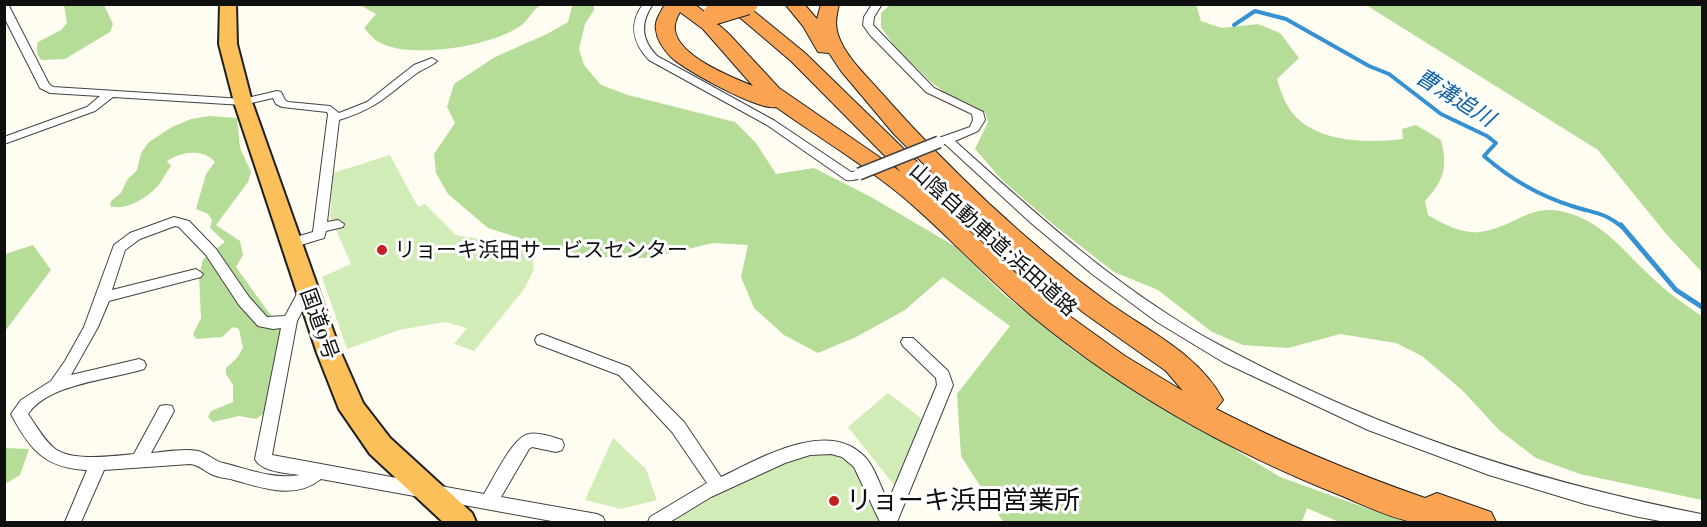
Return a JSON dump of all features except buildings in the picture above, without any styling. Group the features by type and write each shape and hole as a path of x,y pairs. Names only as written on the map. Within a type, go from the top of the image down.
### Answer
{"highway":[{"name":"国道9号","path":"228,4 226,28 228,44 242,95 328,353 352,409 380,446 462,522"},
{"name":"国道9号","path":"242,95 238,38 243,4"},
{"path":"747,4 694,10 668,39 674,48 691,63 839,139"},
{"path":"794,4 811,24 843,72 955,184 1024,250 1093,306 1176,363 1208,400"},
{"path":"830,4 825,25 831,42 848,67 902,129"},
{"path":"694,10 772,94 869,159 928,206 1016,288 1058,322 1149,385 1202,416 1304,466 1452,522"},
{"name":"山陰自動車道;浜田道路","path":"694,10 798,57 972,227 1039,287 1112,341 1208,400 1318,457 1385,486 1480,522"}],"street":[{"path":"648,4 643,11 637,30 644,49 653,58 771,123 850,177 974,129 980,120 977,112 930,90 874,33 868,25 869,17 877,4"},
{"path":"4,6 44,86 63,92 109,95 277,94 280,102 286,105 330,109 334,113 334,118 318,235 291,243"},
{"path":"4,35 17,32"},
{"path":"334,118 365,108 382,97 420,65 432,61"},
{"path":"4,141 91,110 109,95"},
{"path":"943,140 1053,236 1140,304 1197,341 1270,378 1373,427 1453,456 1570,493 1701,522"},
{"path":"56,385 91,327 119,248 135,236 174,222 180,222 210,252 244,301 263,321 273,324 290,321"},
{"path":"319,228 338,224"},
{"path":"103,297 196,274"},
{"path":"307,289 290,321 263,459 272,463 318,472 597,522"},
{"path":"542,340 624,370 678,427 718,486"},
{"path":"889,522 945,385 943,375 908,342"},
{"path":"139,365 56,385 26,404 19,414 50,456 58,459 98,464 175,457 204,458 216,470 253,479 295,484 311,479 318,472"},
{"path":"139,460 166,411"},
{"path":"488,503 523,444 530,440 556,445"},
{"path":"656,522 718,486 782,457 810,448 831,447 847,452 860,462 889,522"},
{"path":"77,522 98,464"}],"green space":[{"path":"1196,4 1201,21 1222,28 1258,24 1280,33 1299,58 1277,79 1289,109 1307,126 1332,136 1376,141 1403,139 1402,129 1416,125 1441,140 1444,158 1443,173 1425,201 1428,215 1453,228 1473,232 1494,229 1526,215 1548,210 1577,216 1604,232 1663,287 1702,316 1702,500 1580,474 1536,458 1499,430 1463,391 1422,356 1396,343 1340,334 1288,348 1243,345 1212,332 1158,290 1114,272 1055,226 1003,181 975,149 988,122 985,112 944,92 930,81 895,47 881,27 881,13 890,5"},
{"path":"64,5 104,5 113,24 110,32 65,59 42,60 37,52 38,42 61,30 67,23"},
{"path":"360,5 542,5 536,8 523,24 493,39 451,48 409,50 391,47 372,37 364,28 376,14"},
{"path":"563,5 594,5 594,10 585,24 579,49 584,65 601,85 628,95 735,122 756,143 776,174 814,168 871,197 956,247 1002,293 1075,352 1280,477 1405,522 1339,522 1307,508 1302,522 1003,522 961,456 957,394 1010,326 943,277 905,310 856,337 818,353 784,335 754,308 741,277 748,245 713,243 650,258 599,257 557,250 488,228 448,194 436,173 434,154 455,123 447,107 454,84 495,57 568,22 572,6"},
{"path":"1366,5 1702,5 1702,272 1667,235 1598,150"},
{"path":"209,116 237,118 240,148 251,172 248,182 216,225 240,241 243,255 236,267 272,317 284,325 266,412 256,419 239,416 213,422 208,417 211,411 233,402 233,385 226,374 226,368 237,358 243,348 239,329 233,327 222,337 196,339 193,334 201,318 199,276 203,259 225,242 210,228 212,220 208,214 196,209 206,174 215,162 198,153 173,158 167,161 171,166 161,182 147,196 122,207 110,206 111,201 121,193 127,180 137,170 141,153 149,142 172,127 191,119"},
{"path":"390,155 418,207 425,204 456,235 531,248 534,269 525,288 474,351 454,344 467,328 445,322 399,330 347,349 322,277 351,264 330,216 333,173"},
{"path":"33,245 51,270 5,331 5,254"},
{"path":"888,393 925,421 894,485 848,427"},
{"path":"613,438 646,469 657,500 621,509 585,500"},
{"path":"831,447 856,459 886,522 659,522 698,497 804,450"},
{"path":"5,448 29,449 20,475 5,484"}],"waterway":[{"name":"曹溝追川","path":"1234,25 1255,11 1286,19 1369,66 1389,74 1441,114 1487,136 1496,143 1484,156 1514,179 1548,197 1604,216 1622,227"},
{"name":"曹溝追川","path":"1621,225 1676,290 1702,307"}],"place":[{"name":"リョーキ浜田サービスセンター","path":"382,250"},
{"name":"リョーキ浜田営業所","path":"834,501"}]}
